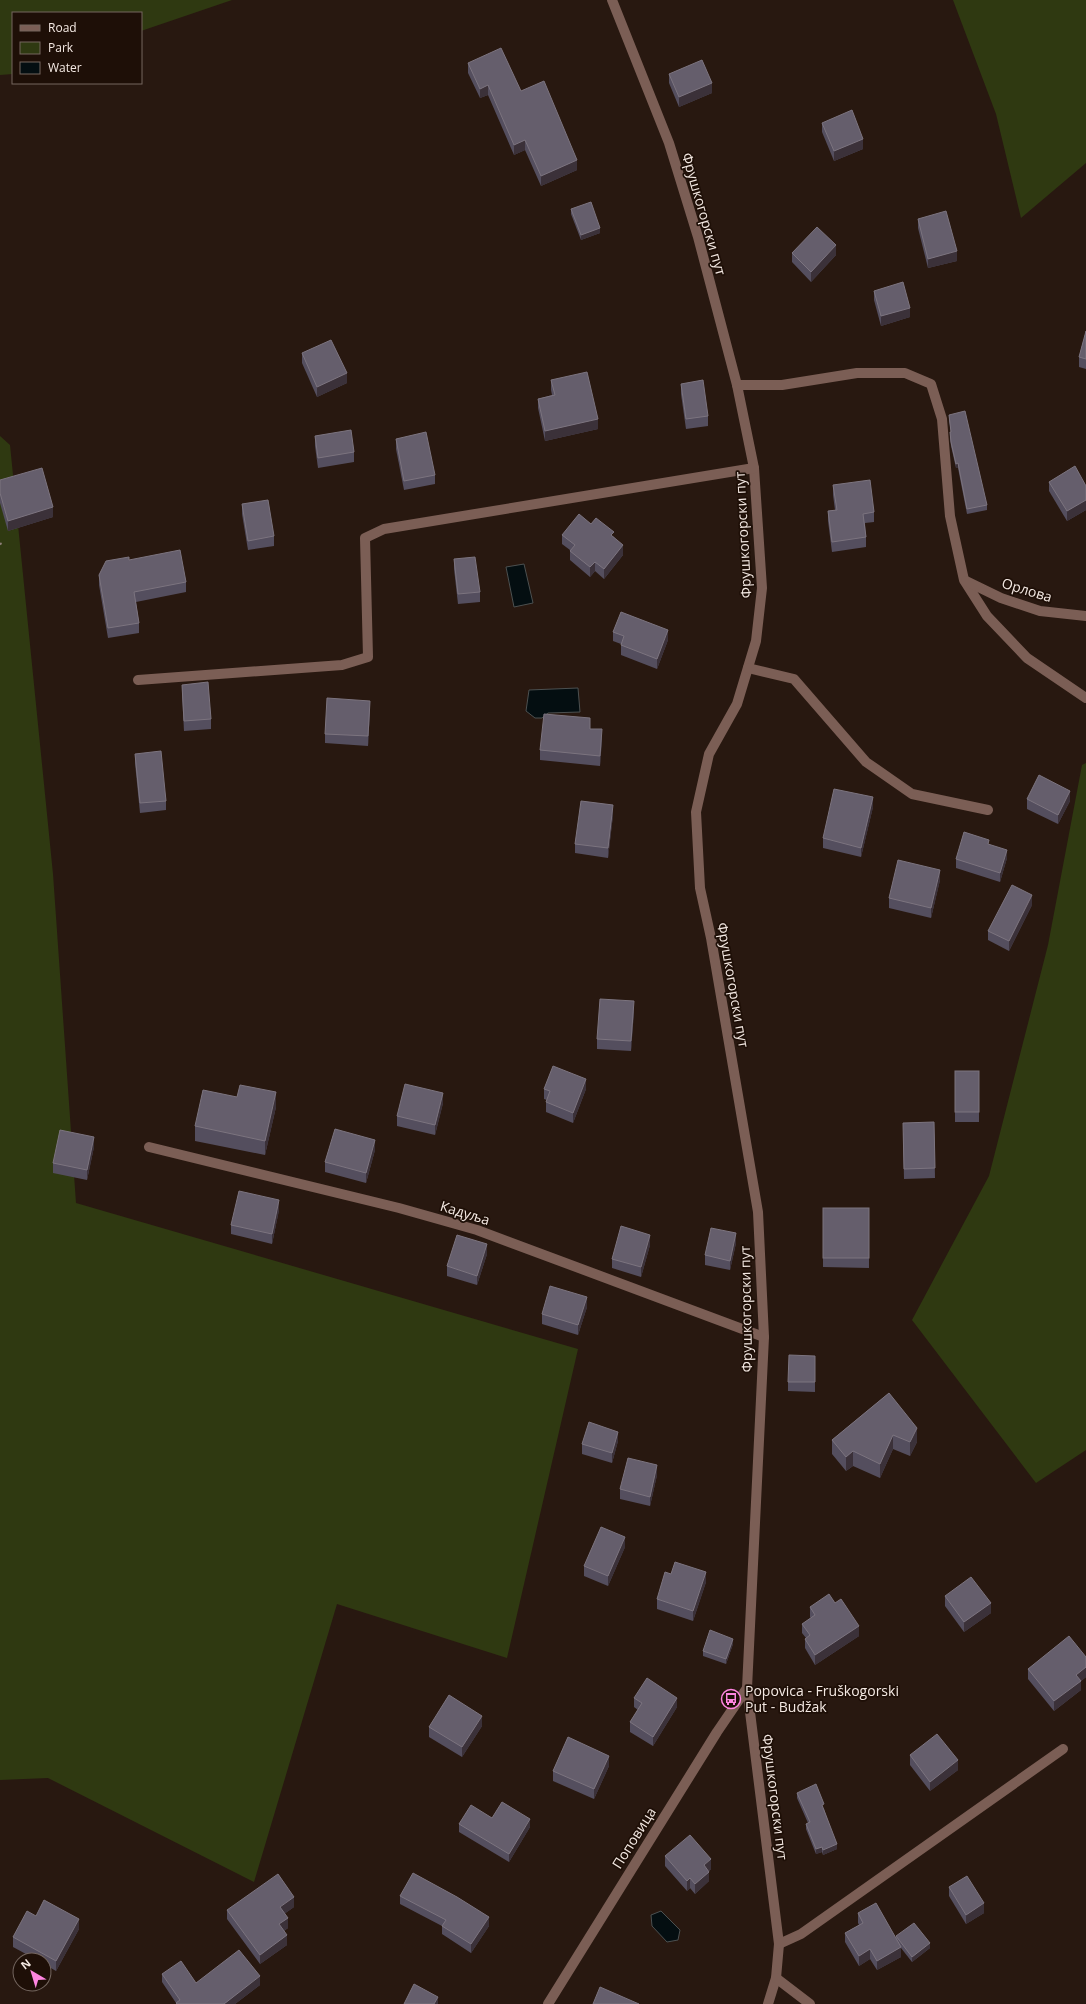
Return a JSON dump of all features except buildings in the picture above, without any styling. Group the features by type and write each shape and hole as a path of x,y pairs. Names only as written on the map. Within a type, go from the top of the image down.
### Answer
{"street":[{"name":"Фрушкогорски пут","path":"612,0 669,143 698,236 737,385 754,468 762,588 756,640 737,704 709,754 696,812 700,888 712,946 758,1212 764,1337 747,1688 779,1944 776,1978 768,2004"},
{"path":"737,385 782,385 857,373 905,373 930,384 942,419 950,516 964,580 987,616 1027,658 1086,698"},
{"path":"138,680 342,665 368,657 365,538 384,529 754,468"},
{"name":"Орлова","path":"964,580 1001,598 1040,611 1086,616"},
{"path":"748,668 794,679 866,762 912,794 988,810"},
{"name":"Кадуља","path":"149,1147 399,1208 477,1230 764,1337"},
{"name":"Поповица","path":"548,2004 717,1732 747,1688"},
{"path":"779,1944 801,1934 1063,1749"},
{"path":"776,1978 810,2004"}],"green space":[{"path":"0,0 232,0 142,31 142,12 12,12 12,74 0,75"},
{"path":"953,0 1086,0 1086,163 1021,218 996,114"},
{"path":"0,436 10,445 53,874 76,1203 578,1349 507,1658 337,1604 254,1882 48,1778 0,1780"},
{"path":"1086,763 1086,1450 1036,1483 912,1320 989,1176 1048,945 1082,765"}],"water":[{"path":"524,564 533,603 514,607 506,567"},
{"path":"578,688 580,712 548,713 542,718 535,718 526,711 529,690"},
{"path":"661,1911 680,1930 678,1940 667,1942 652,1926 651,1915"}],"place":[{"name":"Popovica - Fruškogorski Put - Budžak","path":"731,1699"}]}
